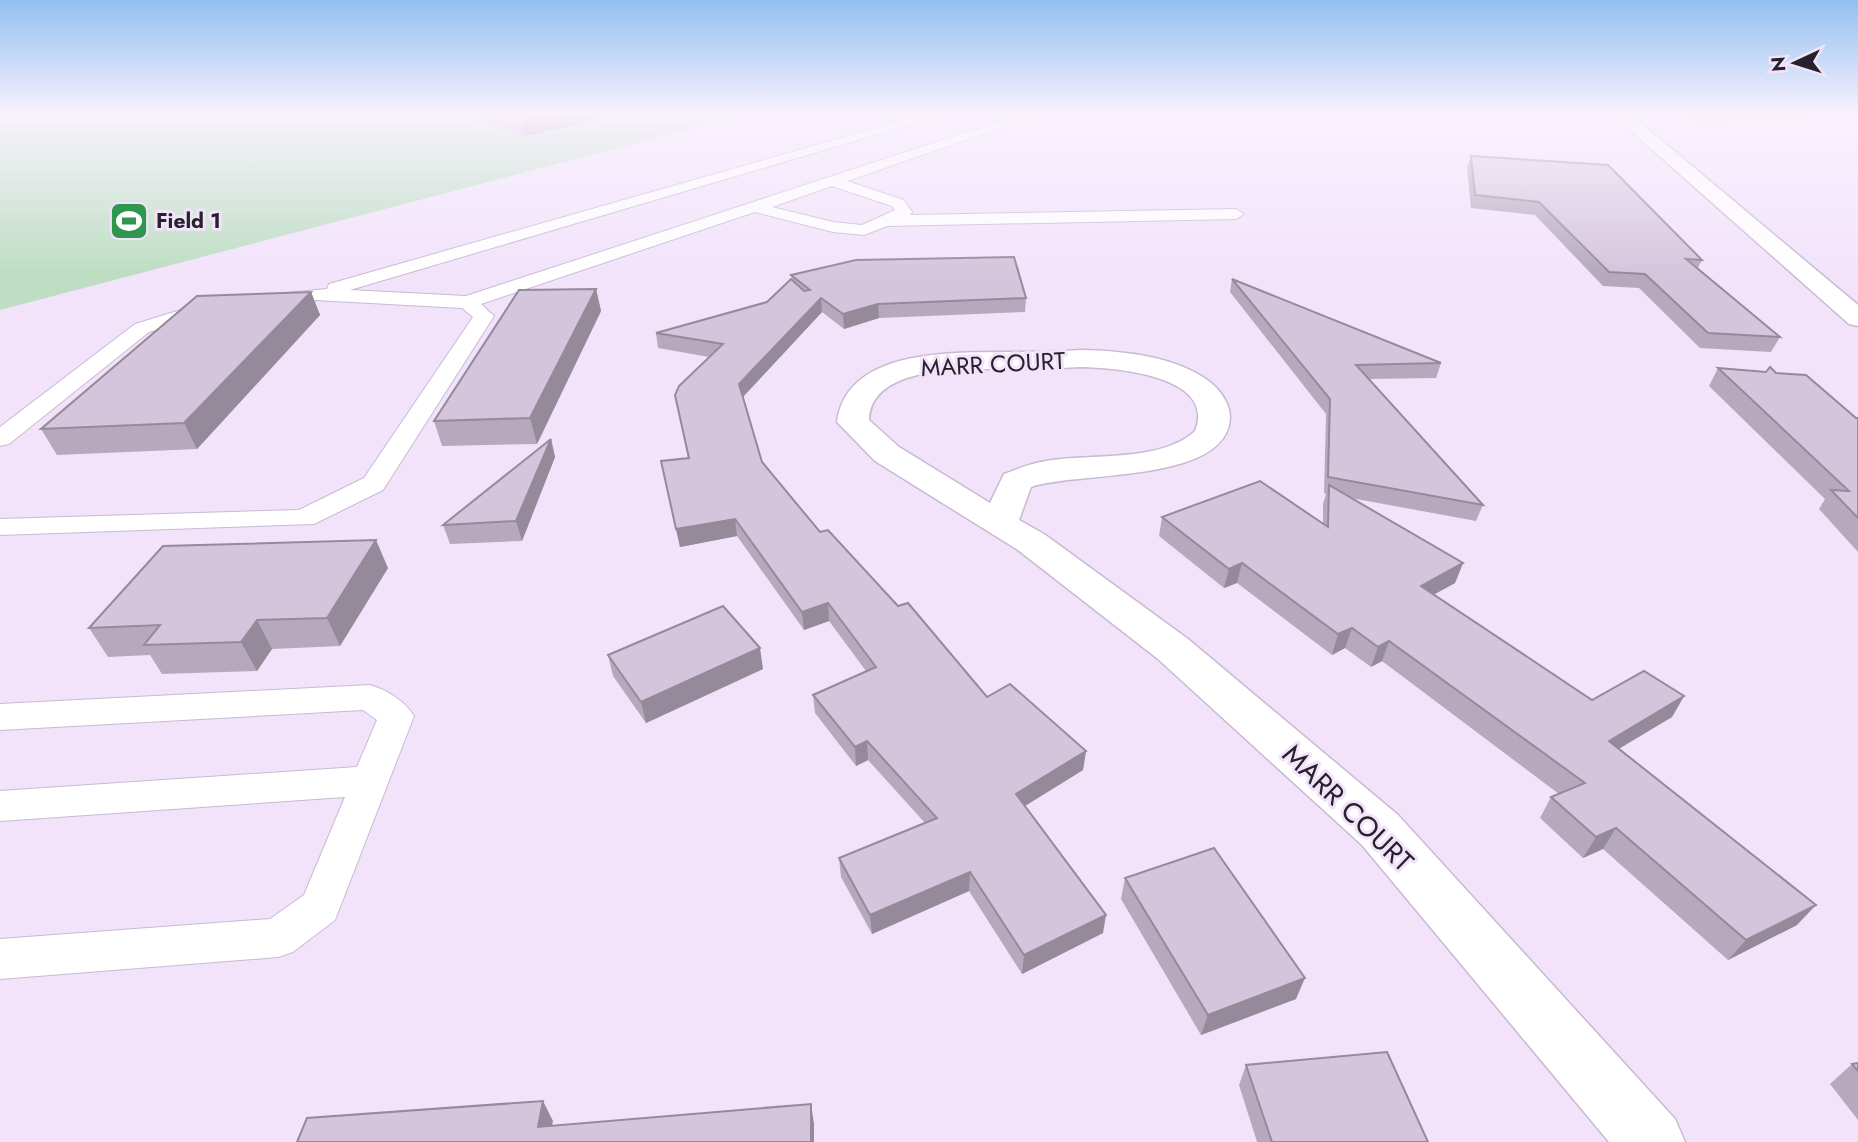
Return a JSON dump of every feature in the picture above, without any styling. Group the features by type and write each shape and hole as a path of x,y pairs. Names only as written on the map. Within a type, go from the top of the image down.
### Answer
{"street":[{"path":"1682,167 1858,318"},
{"name":"MARR COURT","path":"999,524 1016,481 1043,472 1169,456 1196,447 1212,433 1216,414 1210,398 1194,384 1173,374 1147,365 1114,359 950,362 915,366 892,374 871,389 855,407 853,422 866,436 942,490 999,524 1031,542 1173,649 1380,831 1652,1142"}],"lane":[{"path":"315,294 755,167"},
{"path":"253,301 315,294 467,302 874,167"},
{"path":"753,207 833,227 864,230 904,212 898,203 832,181"},
{"path":"884,221 1236,214"},
{"path":"0,527 304,518 374,484 484,316 467,302"},
{"path":"0,439 142,328 203,308 228,304"},
{"path":"0,718 370,696 396,716 320,907 278,938 0,959"},
{"path":"0,806 371,781"}],"green space":[{"name":"Field 1","path":"0,167 544,167 0,310"}],"building":[{"path":"1472,167 1610,167 1702,260 1686,259 1780,337 1708,333 1645,274 1609,272 1539,202 1475,195"},
{"path":"1014,257 1026,298 878,304 843,314 821,298 739,384 762,462 820,532 828,530 898,606 908,603 987,697 1010,684 1086,751 1016,794 1106,915 1024,955 970,872 870,915 839,858 937,818 867,741 855,747 813,695 876,667 828,603 802,612 735,519 676,529 661,461 689,458 675,395 679,386 723,344 656,333 767,302 791,279 804,291 810,290 791,275 856,260"},
{"path":"1232,279 1441,363 1356,365 1483,505 1328,477 1330,399"},
{"path":"596,289 530,418 434,421 519,290"},
{"path":"311,292 184,423 41,429 197,296"},
{"path":"1770,367 1776,373 1806,375 1858,418 1858,518 1831,490 1849,491 1718,368 1766,372"},
{"path":"551,439 516,521 443,525"},
{"path":"1260,481 1328,527 1329,485 1463,563 1421,586 1592,700 1644,671 1684,696 1609,741 1816,905 1746,940 1616,828 1596,837 1551,797 1585,783 1389,641 1378,647 1352,628 1338,634 1242,563 1229,569 1162,517"},
{"path":"376,540 327,618 257,620 241,642 144,645 160,625 89,628 163,546"},
{"path":"723,606 760,648 641,702 608,655"},
{"path":"1214,848 1305,978 1208,1015 1125,878"},
{"path":"1387,1052 1428,1142 1272,1142 1246,1065"},
{"path":"543,1101 538,1127 811,1104 811,1142 297,1142 307,1118"}],"place":[{"name":"Field 1","path":"129,221"}]}
